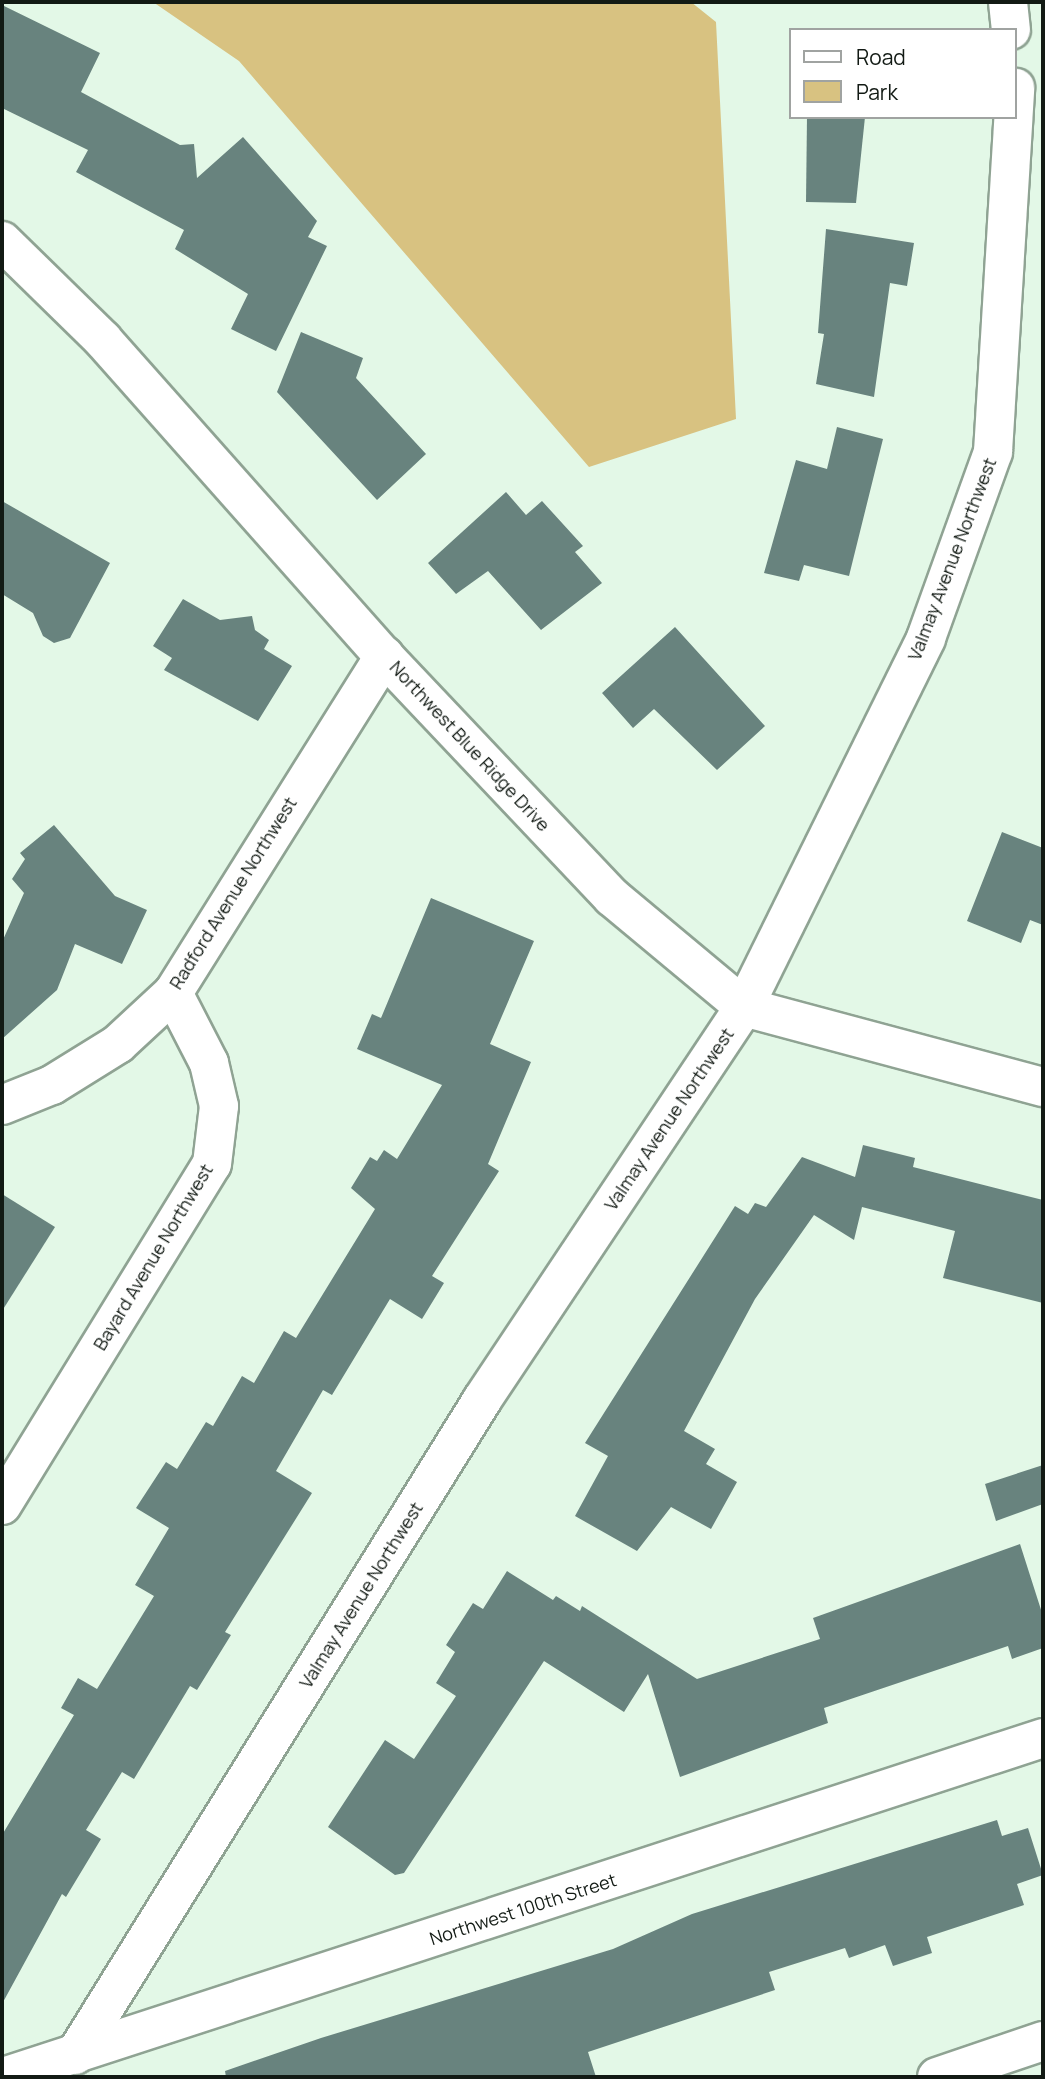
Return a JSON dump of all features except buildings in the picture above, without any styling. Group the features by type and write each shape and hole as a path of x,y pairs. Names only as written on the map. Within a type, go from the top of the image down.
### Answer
{"street":[{"path":"1008,2 1011,28"},
{"name":"Valmay Avenue Northwest","path":"75,2055 482,1400 744,1007 926,638 993,452 1013,119"},
{"name":"Northwest Blue Ridge Drive","path":"2,241 103,340 384,656 612,897 744,1007 1043,1087"},
{"name":"Radford Avenue Northwest","path":"2,1105 52,1085 107,1051 173,993 384,656"},
{"name":"Bayard Avenue Northwest","path":"2,1505 212,1164 219,1106 212,1073 173,993"},
{"name":"Northwest 100th Street","path":"3,2077 1043,1738"},
{"path":"937,2077 1043,2041"}],"green space":[{"path":"153,2 691,2 716,22 736,419 589,467 239,61"}]}
